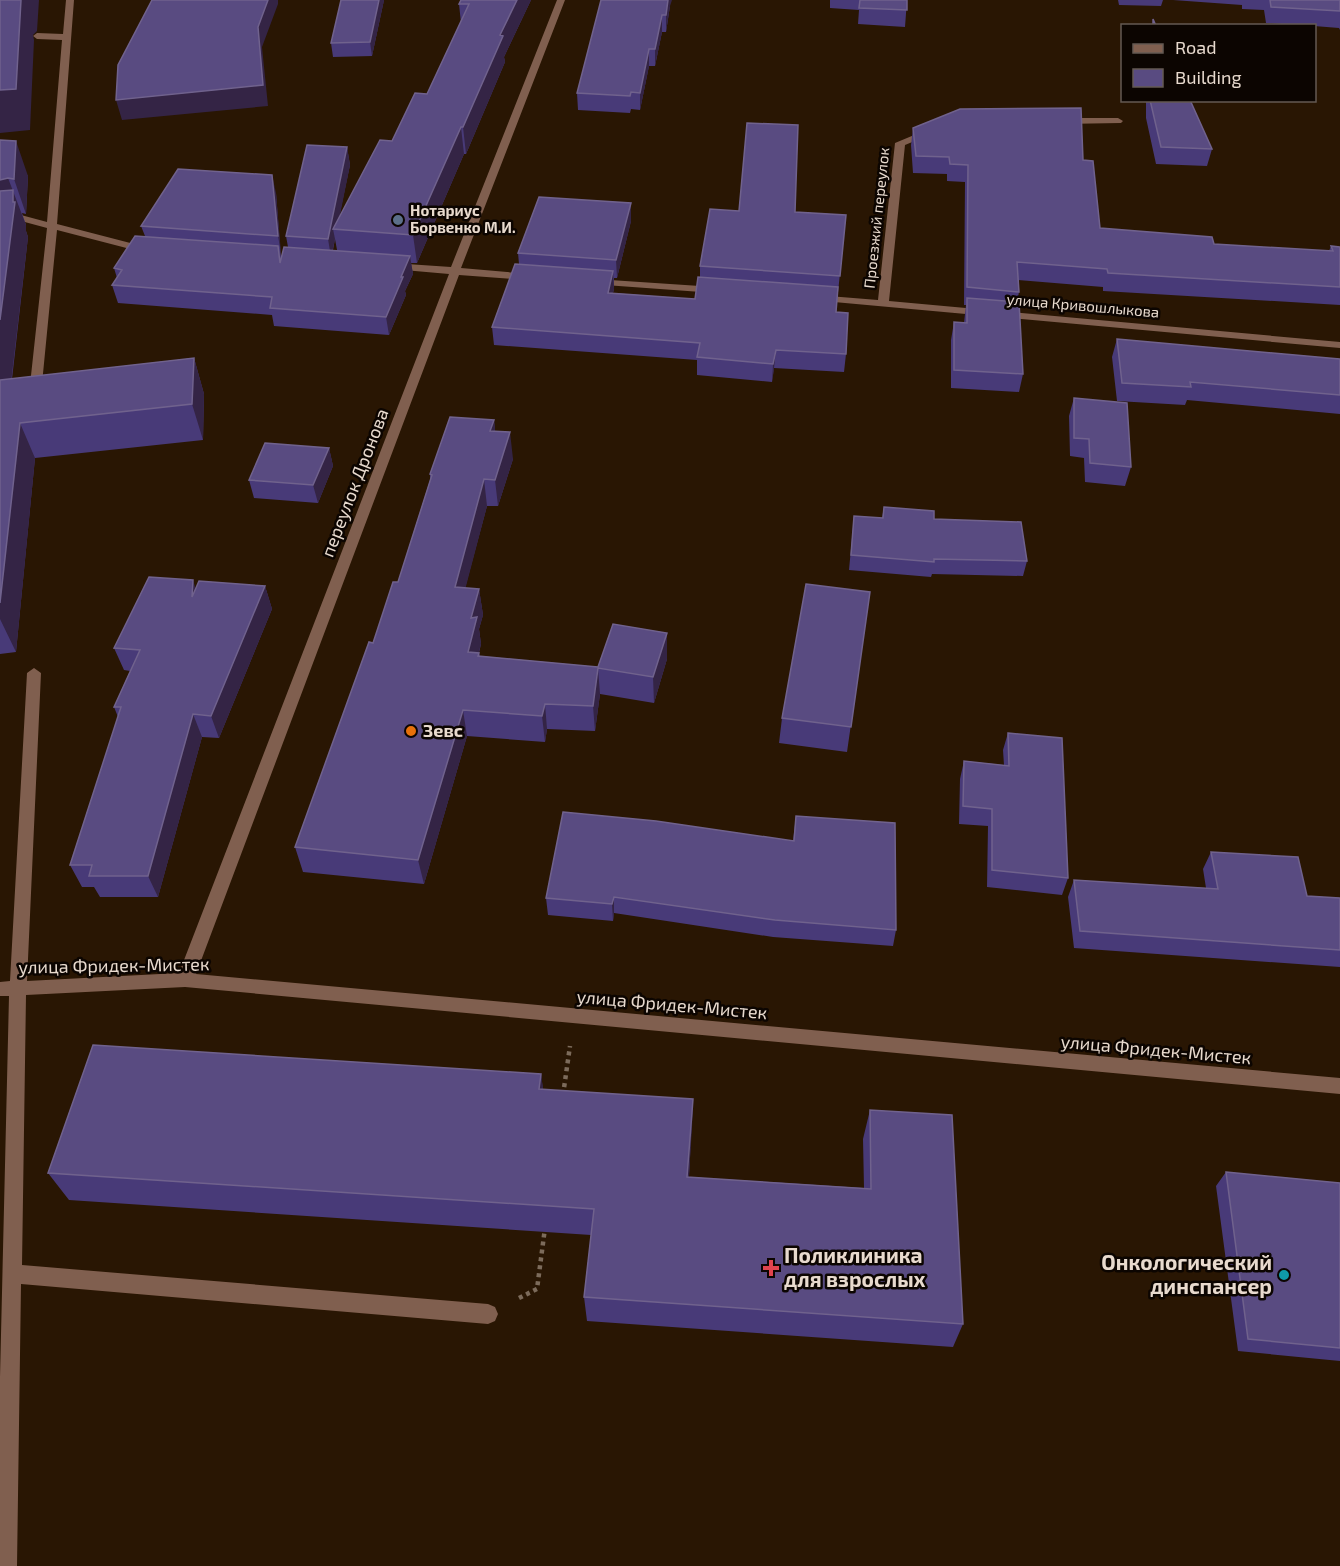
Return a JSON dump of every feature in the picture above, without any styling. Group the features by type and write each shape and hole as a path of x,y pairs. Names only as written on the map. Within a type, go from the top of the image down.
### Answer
{"street":[{"path":"35,394 52,226 70,0"},
{"name":"переулок Дронова","path":"184,980 561,0"},
{"path":"37,36 67,37"},
{"path":"1048,121 1118,121"},
{"name":"Проезжий переулок","path":"883,303 900,142 937,128"},
{"path":"0,220 21,218 138,248 159,249"},
{"path":"385,266 538,277"},
{"path":"585,281 728,291"},
{"name":"улица Кривошлыкова","path":"800,297 1340,345"},
{"path":"6,1566 12,1274 9,988 34,673"},
{"name":"улица Фридек-Мистек","path":"9,988 184,980 1340,1086"},
{"path":"12,1274 488,1314"}],"path":[{"path":"563,1099 574,1016"},
{"path":"488,1314 537,1289 547,1218"}],"building":[{"path":"0,0 21,0 16,89 0,90"},
{"path":"152,0 268,0 258,27 263,85 116,100 118,65"},
{"path":"341,0 379,0 370,42 331,43"},
{"path":"461,0 517,0 500,35 503,36 463,127 461,127 413,235 333,229 380,140 392,141 415,93 427,94 469,4 459,4"},
{"path":"601,0 668,0 666,15 662,15 655,49 649,49 640,93 631,92 630,96 577,93"},
{"path":"860,0 907,0 907,10 859,8"},
{"path":"1270,0 1340,0 1340,11 1271,7"},
{"path":"1150,102 1191,102 1212,149 1161,147"},
{"path":"1081,108 1083,160 1093,161 1100,228 1212,237 1214,244 1333,251 1331,246 1340,247 1340,287 1108,273 1107,269 1017,262 1019,292 967,287 968,165 950,164 949,157 916,156 913,128 960,109"},
{"path":"747,123 798,125 795,212 846,215 840,276 700,266 710,209 739,211"},
{"path":"0,140 16,141 14,179 0,180"},
{"path":"307,145 347,147 328,239 286,236"},
{"path":"178,169 272,175 278,236 141,226"},
{"path":"13,190 13,202 15,202 0,320 0,191"},
{"path":"539,197 631,203 616,260 518,253"},
{"path":"135,236 278,246 280,263 284,247 410,256 386,317 270,308 272,297 112,285 122,270 114,268"},
{"path":"515,264 613,271 608,293 695,299 698,277 838,287 836,312 848,313 846,354 776,350 773,364 697,357 700,343 492,327"},
{"path":"967,298 1019,302 1023,374 954,370 954,322 967,323"},
{"path":"1117,339 1340,359 1340,395 1190,382 1191,387 1122,383"},
{"path":"194,358 192,404 20,423 0,603 0,380"},
{"path":"1074,398 1127,403 1131,467 1090,463 1089,439 1074,438"},
{"path":"450,417 494,420 490,431 510,432 495,480 484,479 455,587 479,589 471,618 477,617 468,652 479,653 478,656 598,667 613,624 667,633 653,677 598,668 593,706 545,704 542,716 463,710 418,860 295,847 369,642 373,643 393,582 398,582 432,475 430,474"},
{"path":"265,443 329,448 313,485 249,480"},
{"path":"884,507 934,511 934,519 1021,522 1027,561 934,559 934,562 851,555 854,516 883,518"},
{"path":"149,577 193,580 192,597 199,581 265,586 211,716 193,714 148,876 89,876 92,865 70,865 121,707 114,707 140,650 114,648"},
{"path":"806,584 870,592 851,727 782,718"},
{"path":"1008,733 1062,738 1068,878 992,870 992,809 963,806 964,761 1009,766"},
{"path":"563,812 656,821 794,841 796,816 895,823 896,930 775,920 614,897 612,904 546,898"},
{"path":"1211,852 1298,857 1307,896 1340,898 1340,950 1080,931 1074,880 1218,889"},
{"path":"93,1045 541,1074 539,1089 693,1099 687,1177 871,1189 870,1110 952,1115 963,1324 584,1297 594,1209 48,1173"},
{"name":"Онкологический динспансер","path":"1226,1172 1340,1183 1340,1348 1248,1339"}],"place":[{"name":"Нотариус Борвенко М.И.","path":"398,220"},
{"name":"Зевс","path":"411,731"},
{"name":"Поликлиника для взрослых","path":"771,1268"},
{"name":"Онкологический динспансер","path":"1284,1275"}]}
